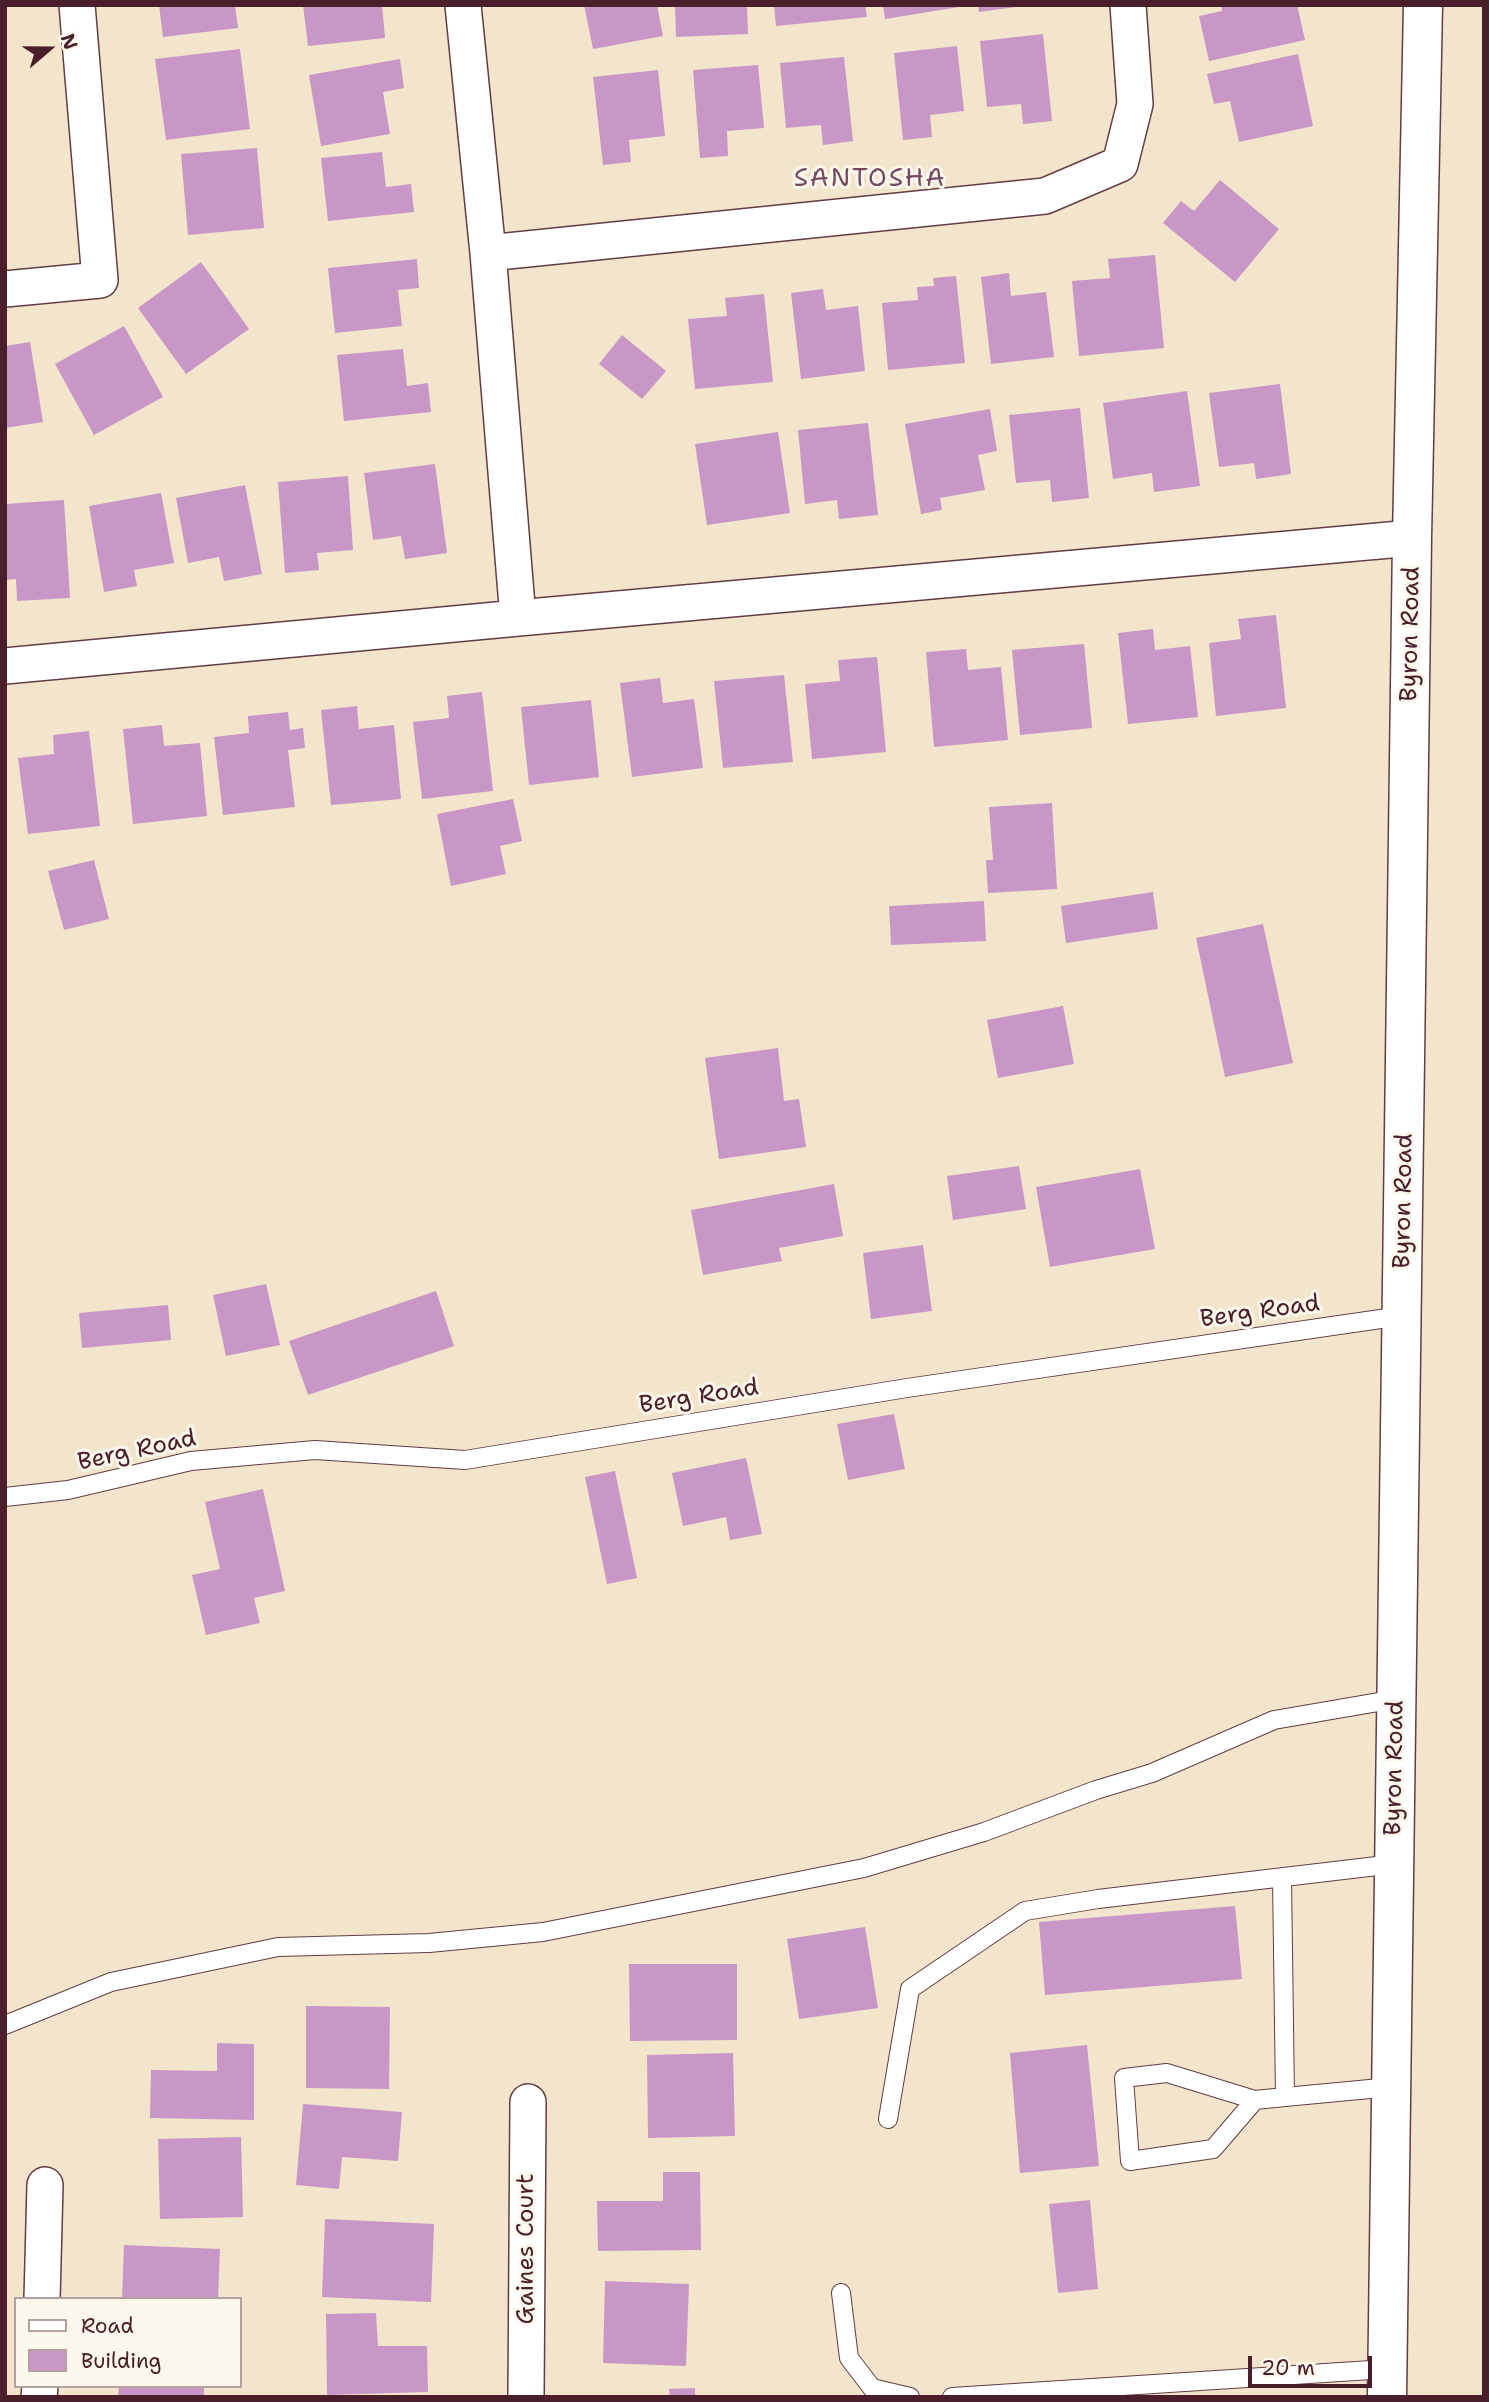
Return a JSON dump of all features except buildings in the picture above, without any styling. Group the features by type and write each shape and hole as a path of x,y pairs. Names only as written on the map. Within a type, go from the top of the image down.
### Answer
{"main road":[{"name":"Byron Road","path":"1387,2383 1412,538 1423,5"}],"street":[{"path":"5,289 100,280 77,5"},
{"path":"463,5 488,253 518,618"},
{"path":"488,253 1045,196 1119,164 1135,104 1128,5"},
{"path":"5,666 1412,538"},
{"name":"Gaines Court","path":"526,2397 528,2102"},
{"path":"42,2297 45,2185"}],"lane":[{"name":"Berg Road","path":"5,1497 68,1490 191,1461 314,1450 465,1460 907,1388 1401,1316"},
{"path":"5,2025 111,1982 278,1947 429,1944 543,1931 864,1868 984,1832 1096,1790 1152,1773 1274,1720 1396,1699"},
{"path":"888,2119 910,1989 1025,1911 1098,1899 1394,1864"},
{"path":"1282,1877 1285,2098"},
{"path":"1255,2100 1213,2149 1130,2161 1124,2078 1167,2073 1255,2100 1391,2087"},
{"path":"841,2292 849,2358 872,2388 910,2397"},
{"path":"951,2397 1387,2383"}],"district":[{"name":"SANTOSHA","path":"870,179"}]}
